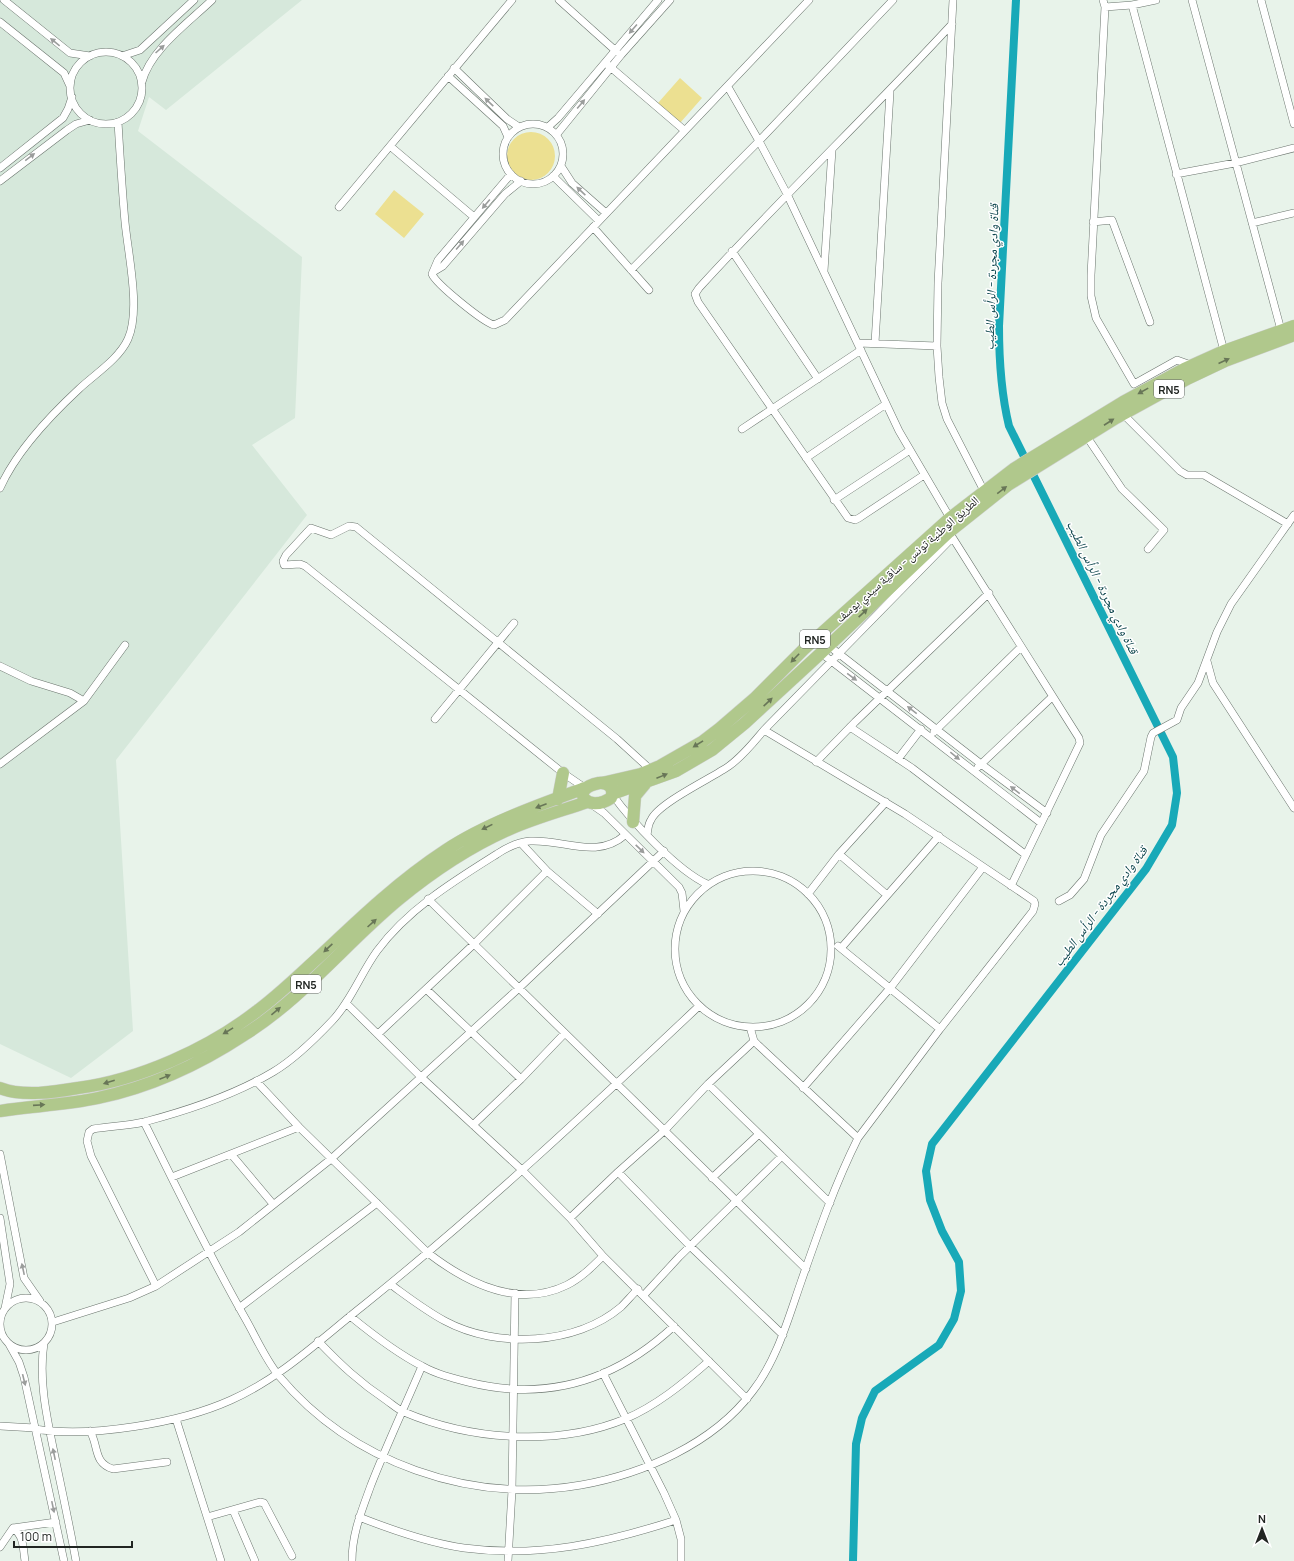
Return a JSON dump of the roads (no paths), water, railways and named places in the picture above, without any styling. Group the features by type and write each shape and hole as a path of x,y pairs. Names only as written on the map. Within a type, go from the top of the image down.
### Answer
{"highway":[{"name":"الطريق الوطنية تونس - ساقية سيدي يوسف","path":"602,783 651,770 673,760 702,742 732,719 804,649 950,518 984,491 1049,453 1123,402 1191,365 1224,351 1294,326"},
{"name":"الطريق الوطنية تونس - ساقية سيدي يوسف","path":"1049,453 1087,437 1123,414 1225,361 1294,335"},
{"name":"الطريق الوطنية تونس - ساقية سيدي يوسف","path":"612,794 646,783 676,770 712,750 830,653 984,503 1017,473"},
{"path":"558,799 563,773"},
{"path":"602,783 610,786 612,794"},
{"name":"RN5","path":"0,1088 16,1091 37,1092 95,1086 139,1072 196,1049 256,1012 383,898 447,849 490,826 585,788 602,783"},
{"path":"633,822 634,796 646,783"},
{"path":"585,788 582,795 589,803"},
{"name":"RN5","path":"0,1111 25,1106 82,1101 115,1094 169,1075 205,1059 262,1024 397,900 441,867 474,847 511,829 589,803 604,802 611,798 612,794"}],"street":[{"path":"4,0 70,53 90,56"},
{"path":"122,56 140,50 194,0"},
{"path":"0,22 64,73 78,110 90,120 99,123 118,122 127,117 137,106 142,92 142,82 145,69 154,55 212,0"},
{"path":"339,207 512,0"},
{"path":"559,0 621,55"},
{"path":"548,127 558,118 658,0"},
{"path":"557,134 621,55 670,0"},
{"path":"511,174 438,260 432,272 435,280 449,293 486,322 496,325 504,320 684,130 728,87 809,0"},
{"path":"631,270 759,141 893,0"},
{"path":"954,0 948,130 938,284 937,346 940,392 944,411 984,491"},
{"path":"1156,0 1132,5 1104,4 1091,275 1093,308 1100,329 1134,384 1177,360 1191,365"},
{"path":"1192,0 1281,330"},
{"path":"1261,0 1294,124"},
{"path":"1132,5 1224,351"},
{"path":"924,475 855,520 846,517 774,408 696,298 696,292 732,251 786,194 890,92 952,24"},
{"path":"70,87 72,76 76,68 90,56 100,53 111,53 122,56 135,67 142,82"},
{"path":"605,62 684,130"},
{"path":"454,68 507,119 519,127"},
{"path":"448,76 503,126 508,137"},
{"path":"728,87 759,141 786,194 886,404 924,475 950,518"},
{"path":"875,343 890,92"},
{"path":"0,168 63,118 72,97"},
{"path":"0,181 67,130 76,124 90,120"},
{"path":"0,488 10,469 34,437 67,401 122,348 132,328 134,302 125,221 118,122"},
{"path":"533,123 548,127 557,134 563,150 561,166 553,176 538,183 521,181 511,174 503,156 504,146 508,137 519,127 533,123"},
{"path":"390,146 474,217"},
{"path":"1176,174 1235,163 1294,148"},
{"path":"824,273 832,150"},
{"path":"561,166 572,183 606,213"},
{"path":"553,176 599,221"},
{"path":"432,272 443,266 505,194 521,181"},
{"path":"1252,223 1294,213"},
{"path":"1093,222 1112,220 1150,322"},
{"path":"593,227 650,290"},
{"path":"732,251 818,379"},
{"path":"742,429 818,379 859,346 875,343 937,346"},
{"path":"806,458 886,404"},
{"path":"1123,414 1180,471 1188,475 1204,475 1288,524"},
{"path":"1087,437 1122,489 1164,530 1148,549"},
{"path":"834,500 910,450"},
{"path":"1059,901 1070,895 1084,879 1101,835 1144,771 1148,760 1149,745 1153,733 1177,720 1181,708 1198,683 1231,604 1294,515"},
{"path":"585,788 563,773 305,566 300,564 284,566 283,561 286,555 311,528 331,535 353,526 617,739 651,770"},
{"path":"951,535 989,593 1080,743 1011,886"},
{"path":"816,762 850,726 989,593"},
{"path":"435,719 514,623"},
{"path":"0,764 84,701 125,645"},
{"path":"930,736 1021,647"},
{"path":"830,653 888,691 1046,813"},
{"path":"830,653 880,698 1042,823"},
{"path":"647,835 651,819 654,815 673,800 729,766 740,757 830,653"},
{"path":"1207,659 1214,683 1294,808"},
{"path":"0,666 31,681 70,693 84,701"},
{"path":"975,771 1052,698"},
{"path":"850,726 950,796 1026,855"},
{"path":"898,759 921,729"},
{"path":"144,1122 239,1308 277,1374 301,1399 332,1425 382,1457 416,1472 480,1487 533,1491 604,1481 649,1467 712,1430 731,1415 747,1399 768,1368 783,1335 844,1166 858,1138 940,1029 1035,907 1034,901 939,836 886,802 764,730"},
{"path":"612,794 633,822 692,876 707,884"},
{"path":"808,894 839,854 886,802"},
{"path":"589,803 604,813 681,890 684,911"},
{"path":"156,1286 93,1161 87,1141 88,1135 93,1129 144,1122 188,1108 256,1081 279,1068 333,1020 346,1003 377,951 397,928 428,899 498,853 521,843 530,841 593,848 613,845 626,835"},
{"path":"842,948 939,836"},
{"path":"521,843 547,871 598,914"},
{"path":"52,1322 129,1298 156,1286 210,1252 238,1232 331,1159 518,989 664,851"},
{"path":"839,854 887,895"},
{"path":"803,1088 890,987 983,867"},
{"path":"378,1034 474,944 547,871"},
{"path":"743,872 764,872 784,877 800,886 808,894 817,902 826,919 832,943 829,969 823,985 812,1001 789,1019 777,1023 750,1027 739,1026 715,1018 699,1006 686,986 678,964 675,946 684,911 699,890 717,879 743,872"},
{"path":"428,899 664,1132 806,1269"},
{"path":"832,943 842,948 940,1029"},
{"path":"426,989 521,1079"},
{"path":"346,1003 421,1077 523,1171 570,1218 604,1256 747,1399"},
{"path":"0,1426 35,1428 50,1431 90,1431 176,1420 230,1400 277,1374 428,1253 523,1171 699,1006"},
{"path":"750,1027 754,1041 858,1138"},
{"path":"473,1125 521,1079 564,1034"},
{"path":"570,1218 618,1172 664,1132 708,1084 754,1041"},
{"path":"256,1081 299,1127 428,1253 451,1271 467,1280 494,1290 515,1293 540,1292 566,1285 586,1272 604,1256"},
{"path":"708,1084 830,1203"},
{"path":"172,1177 299,1127"},
{"path":"712,1178 759,1134"},
{"path":"0,1154 24,1278 49,1311 52,1322 50,1335 44,1343 37,1348 27,1350 17,1348 9,1344"},
{"path":"231,1154 273,1204"},
{"path":"644,1295 690,1246 782,1156"},
{"path":"618,1172 690,1246 783,1335"},
{"path":"239,1308 377,1203"},
{"path":"0,1218 10,1284 5,1309 0,1321 0,1329 19,1362 24,1378 64,1561"},
{"path":"390,1284 446,1321 467,1330 515,1340 557,1335 588,1325 621,1306 638,1289"},
{"path":"508,1561 514,1438 515,1293"},
{"path":"5,1309 11,1303 26,1298 41,1302"},
{"path":"350,1316 391,1347 422,1366 453,1378 488,1387 514,1391 567,1385 586,1380 634,1358 653,1346 674,1326"},
{"path":"318,1341 348,1373 403,1412 459,1429 514,1438 564,1434 599,1427 625,1419 686,1381 709,1361"},
{"path":"44,1343 41,1372 50,1431 76,1561"},
{"path":"352,1561 352,1545 359,1517 382,1457 422,1366"},
{"path":"603,1373 649,1467 664,1493 676,1520 681,1539 681,1561"},
{"path":"176,1420 221,1561"},
{"path":"90,1431 96,1441 99,1458 104,1466 113,1469 167,1462"},
{"path":"207,1518 264,1502 292,1556"},
{"path":"233,1510 255,1561"},
{"path":"359,1517 388,1528 441,1543 463,1548 508,1551 534,1551 591,1544 676,1520"},
{"path":"0,1547 13,1528 56,1522"},
{"path":"13,1528 20,1533 22,1538 25,1561"}],"waterway":[{"name":"قناة وادي مجردة - الرأس الطيب","path":"853,1561 856,1444 862,1418 875,1391 939,1345 954,1319 961,1291 959,1262 942,1231 930,1200 926,1171 932,1144 1146,869 1172,825 1177,793 1173,757 1009,426 1006,414 999,351 999,326 1016,0"}]}
